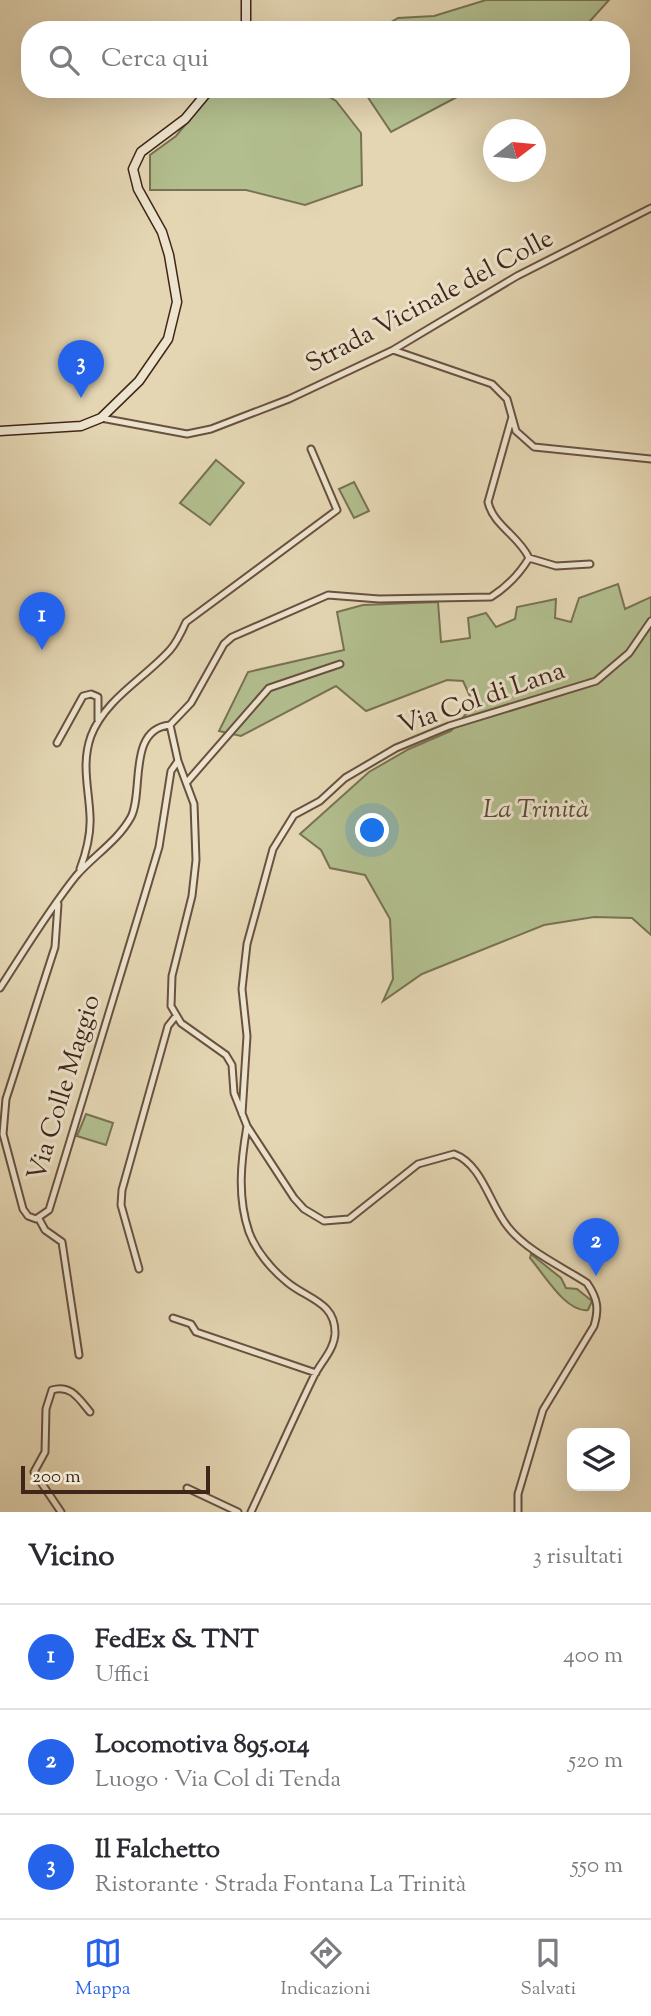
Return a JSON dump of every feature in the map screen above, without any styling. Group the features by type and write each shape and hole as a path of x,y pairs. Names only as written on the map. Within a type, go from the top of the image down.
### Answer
{"street":[{"path":"246,0 246,21"},
{"path":"0,431 81,426 101,418 139,381 159,355 168,339 177,302 162,232 134,179 136,159 185,119 202,98"},
{"name":"Strada Vicinale del Colle","path":"101,418 187,434 211,429 289,398 393,350 517,276 622,220 651,208"},
{"path":"393,350 492,384 507,399 522,439 534,447 651,459"},
{"path":"0,988 79,873 127,824 136,798 140,754 154,733 163,726 170,725 191,703 224,645 232,637 328,594 379,599 491,597 519,575 528,558 525,549 491,513 488,502 512,418"},
{"path":"98,720 140,675 171,649 186,622 337,510 311,449"},
{"path":"528,558 556,566 590,564"},
{"name":"Via Col di Lana","path":"242,1117 247,1036 242,989 247,944 274,849 294,816 320,801 345,778 396,748 449,726 596,681 629,653 651,621"},
{"path":"187,782 269,688 340,664"},
{"path":"57,743 83,696 91,694 97,697 98,720 87,759 85,785 91,818 85,856 79,873"},
{"path":"170,725 178,761 194,803 196,860 192,896 170,993 176,1016 186,1028 226,1055 232,1065 233,1093 242,1117 294,1198 304,1209 324,1221 335,1222 356,1214 418,1164 446,1155 460,1157 469,1163 505,1224 516,1236 587,1283 596,1298 598,1311 594,1326 543,1410 518,1494 518,1512"},
{"name":"Via Colle Maggio","path":"58,903 55,947 6,1099 2,1125 23,1209 28,1216 39,1219 49,1210 145,894 159,847 171,771 178,761"},
{"path":"139,1269 121,1205 122,1190 168,1026 176,1016"},
{"path":"247,1126 240,1167 250,1234 268,1263 288,1284 323,1304 333,1322 332,1347 316,1373 251,1512"},
{"path":"39,1219 46,1230 62,1242 79,1355"},
{"path":"173,1318 191,1324 196,1332 316,1373"},
{"path":"61,1512 34,1472 45,1452 47,1399 52,1390 61,1387 71,1391 90,1412"},
{"path":"187,1488 238,1512"}],"green space":[{"path":"486,0 609,0 590,21 393,21 398,18 434,16"},
{"path":"208,98 331,98 361,133 362,185 305,205 246,190 150,190 150,155 176,136"},
{"path":"368,98 455,98 391,132"},
{"path":"216,460 244,483 210,525 180,503"},
{"path":"354,482 369,511 354,518 339,489"},
{"name":"La Trinità","path":"618,584 625,609 651,597 651,935 632,918 594,917 544,925 422,974 383,1001 393,979 390,919 365,875 330,868 321,850 300,834 369,772 409,749 451,731 474,705 463,681 447,680 366,711 336,686 241,736 219,731 248,672 344,650 337,612 363,605 438,602 441,642 470,638 468,618 486,613 496,627 515,619 517,607 556,599 555,618 571,622 579,598"},
{"path":"86,1114 113,1123 106,1145 77,1136"},
{"path":"531,1254 561,1278 566,1288 577,1289 592,1301 588,1310 580,1309 564,1299 530,1258"}],"place":[{"name":"Il Falchetto","path":"81,398"},
{"name":"FedEx & TNT","path":"42,650"},
{"name":"Locomotiva 895.014","path":"596,1276"}]}
